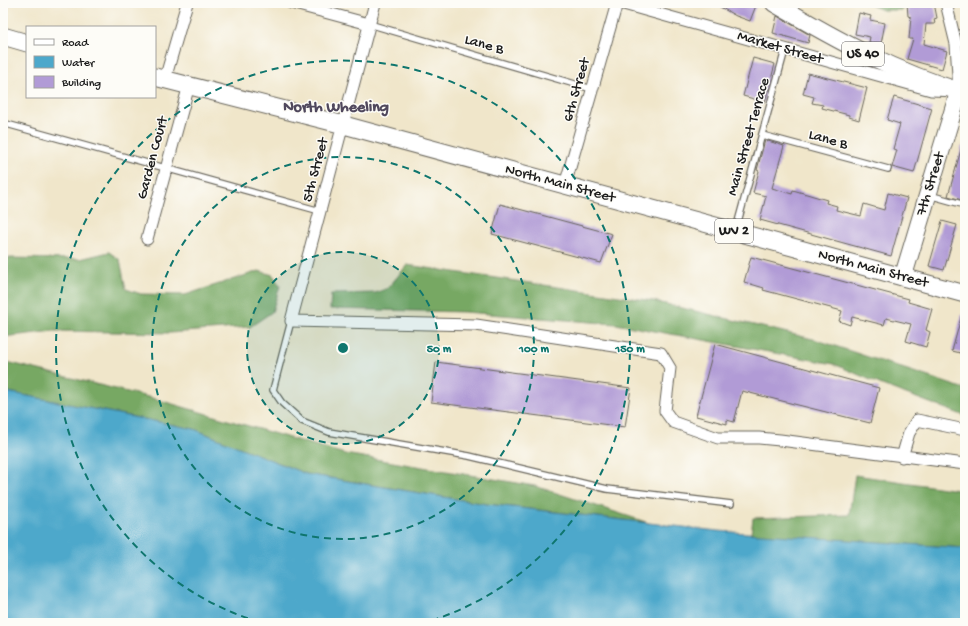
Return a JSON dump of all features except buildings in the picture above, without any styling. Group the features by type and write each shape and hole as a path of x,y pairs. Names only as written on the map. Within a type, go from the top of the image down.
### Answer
{"main road":[{"name":"US 40","path":"774,3 884,64 962,92"},
{"path":"3,36 26,43"},
{"name":"North Main Street","path":"160,78 189,84 344,125 965,294"},
{"name":"7th Street","path":"904,277 928,195 962,92"}],"street":[{"path":"160,78 186,3"},
{"path":"292,3 369,24"},
{"name":"5th Street","path":"291,321 375,3"},
{"name":"6th Street","path":"565,186 617,3"},
{"name":"Market Street","path":"620,3 931,90 962,92"},
{"path":"946,3 956,44 962,92"},
{"name":"Garden Court","path":"147,239 189,84"},
{"path":"291,321 476,325 661,354 670,368 665,411 674,422 718,438 758,438 780,440 965,464"},
{"path":"902,457 908,433 917,420 965,430"}],"lane":[{"name":"Lane B","path":"369,24 592,89"},
{"name":"Main Street Terrace","path":"735,232 786,50"},
{"path":"3,122 321,212"},
{"name":"Lane B","path":"762,134 888,170"},
{"path":"928,195 965,205"},
{"path":"291,321 274,390 282,403 302,421 329,432 469,456 607,489 731,504"}],"green space":[{"path":"865,3 903,3 903,10 883,10"},
{"path":"109,252 120,260 126,289 141,294 185,295 259,271 273,275 280,286 272,312 250,327 170,333 54,331 3,337 3,258 80,259"},
{"path":"407,265 653,301 817,340 965,389 965,416 882,385 834,364 616,324 464,312 330,309 331,294 375,293 388,288"},
{"path":"3,361 152,398 345,454 535,486 649,523 486,504 306,474 194,429 3,391"},
{"path":"855,475 965,491 965,548 751,534 753,518 849,515"}],"water":[{"path":"3,391 194,429 306,474 486,504 718,531 965,548 965,623 3,623"}],"district":[{"name":"North Wheeling","path":"336,108"}]}
